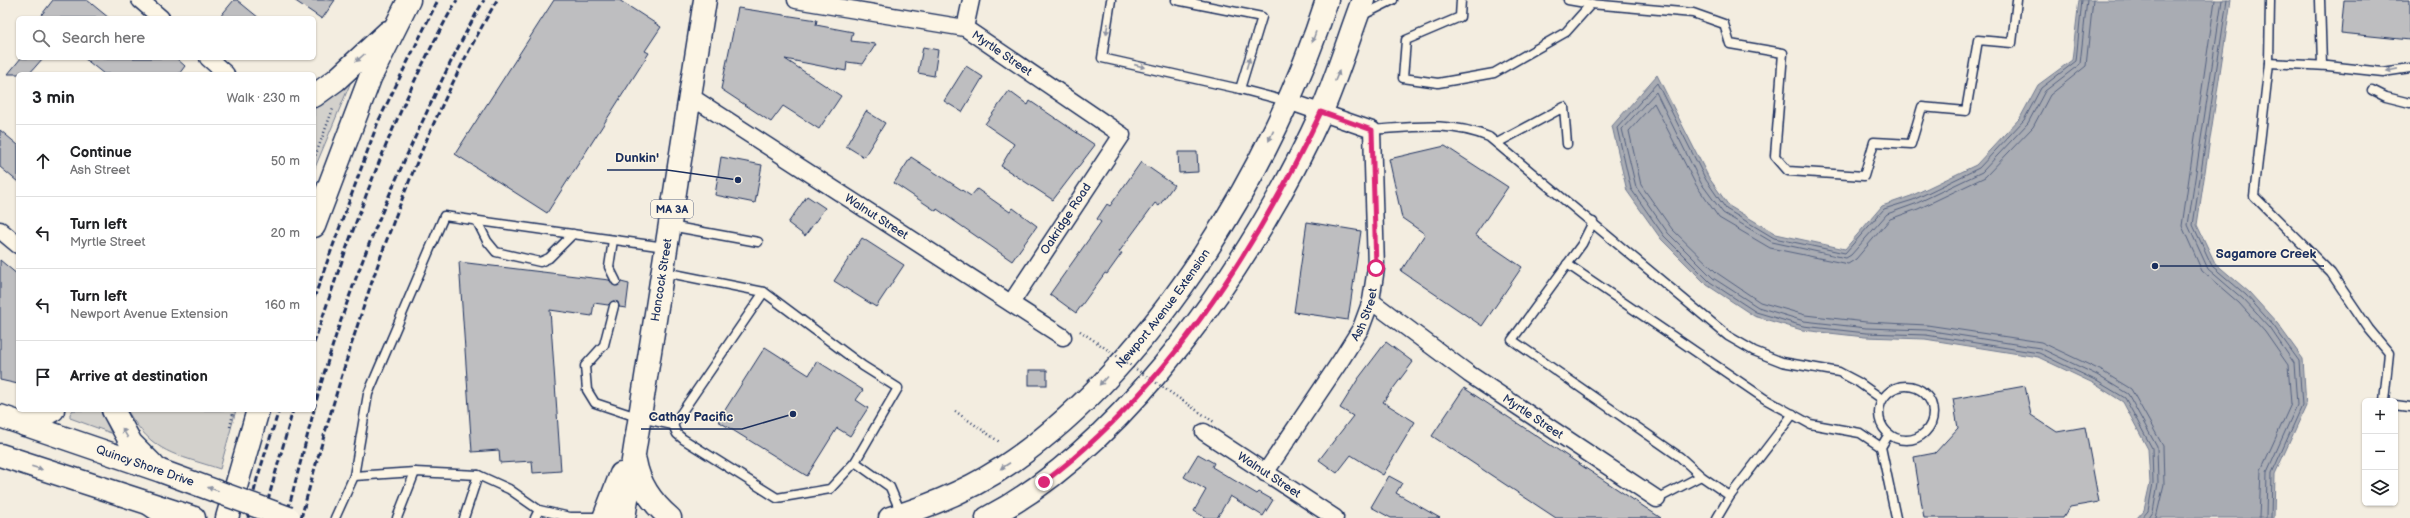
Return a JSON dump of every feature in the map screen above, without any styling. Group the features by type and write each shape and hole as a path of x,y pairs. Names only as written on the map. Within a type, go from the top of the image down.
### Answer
{"main road":[{"path":"316,221 370,78 409,0"},
{"name":"Hancock Street","path":"611,518 634,456 705,0"},
{"name":"Newport Avenue Extension","path":"896,516 939,501 1000,469 1041,440 1091,394 1158,317 1213,239 1255,168 1288,101 1307,57 1327,0"},
{"path":"987,518 1024,496 1054,474 1108,424 1158,371 1201,317 1259,231 1321,112 1339,70 1360,9"},
{"path":"316,95 336,80 398,21"},
{"path":"25,425 49,412"},
{"path":"114,412 135,448 146,461 160,471"},
{"path":"227,518 257,412"},
{"name":"Quincy Shore Drive","path":"0,416 160,471 289,518"},
{"name":"Hancock Street","path":"611,518 614,497 640,418"},
{"path":"0,455 194,518"},
{"path":"634,456 636,469 647,493 670,518"},
{"path":"151,505 170,518"}],"street":[{"path":"140,0 159,16"},
{"name":"Myrtle Street","path":"796,0 965,28 1122,134"},
{"path":"965,28 971,0"},
{"path":"210,60 224,72"},
{"name":"Walnut Street","path":"690,96 1063,337"},
{"path":"1288,101 1372,130"},
{"name":"Ash Street","path":"1265,472 1341,360 1361,328 1372,301 1376,268 1372,130"},
{"name":"Oakridge Road","path":"1011,303 1122,134"},
{"path":"0,230 16,244"},
{"name":"Myrtle Street","path":"1372,301 1469,374 1657,499"},
{"name":"Walnut Street","path":"1209,427 1265,472 1335,518"}],"lane":[{"path":"1111,0 1102,58 1288,101"},
{"path":"1176,0 1262,17 1240,89"},
{"path":"1360,9 1393,0"},
{"path":"1460,0 1460,18 1406,40 1403,78 1438,83 1494,73 1566,32 1591,4"},
{"path":"1568,0 1591,4 1692,13 1724,24 1730,44 1783,53 1776,156 1788,171 1864,176 1874,142 1911,144 1922,107 1966,111 1978,40 2012,43 2017,0"},
{"path":"2270,0 2269,63 2254,196 2331,273 2369,329 2389,353 2384,398"},
{"path":"2320,0 2322,65"},
{"path":"2269,63 2322,65 2383,72 2410,68"},
{"path":"2372,90 2386,97 2410,103"},
{"path":"1497,143 1564,107 1566,144"},
{"path":"1372,130 1444,126 1469,129 1497,143 1728,336 1754,351 1782,362 1839,372 1858,382 1882,399"},
{"path":"335,518 354,476 368,394 444,216 613,240 668,237 758,242"},
{"path":"476,221 487,241 496,252 540,262 549,258 573,234"},
{"path":"1593,222 1582,244 1512,340 1680,457 1701,476 1730,496"},
{"path":"613,240 609,268 616,281"},
{"path":"1567,264 1765,399 1810,424 1860,433 1881,446"},
{"path":"662,272 764,292 863,366 898,388 855,462 830,489 777,498 683,439 677,434 674,425"},
{"path":"674,425 764,292"},
{"path":"614,306 604,345 585,366 587,390 594,404 640,418 674,425"},
{"path":"1905,385 1923,391 1932,407 1930,425 1916,438 1907,440 1889,434 1880,422 1879,406 1882,399 1888,392 1905,385"},
{"path":"2398,405 2410,407"},
{"path":"1717,518 1730,496 1793,414"},
{"path":"1889,434 1881,446 1896,518"},
{"path":"855,462 890,487 896,516"},
{"path":"354,476 415,472 478,475 509,489 537,514 570,518 611,518"},
{"path":"397,518 415,472"},
{"path":"464,518 478,475"},
{"name":"Myrtle Street","path":"1657,499 1701,476"}],"path":[{"path":"316,154 336,102"},
{"path":"1080,331 1209,427"},
{"path":"955,411 998,440"}],"shaded area":[{"path":"348,81 350,84 316,165 316,105"},
{"path":"72,412 102,412 111,433 70,418"},
{"path":"128,412 235,412 220,469 166,450 146,436"}],"water":[{"path":"2079,0 2231,0 2197,225 2215,263 2249,292 2277,323 2303,359 2306,406 2275,474 2274,518 2137,518 2144,510 2150,483 2148,449 2123,402 2093,383 2038,357 1925,339 1865,337 1802,330 1754,316 1707,285 1661,239 1627,191 1612,126 1657,75 1709,178 1729,206 1776,234 1845,249 1882,206 1911,196 1976,165 2020,118 2038,85 2072,60"}],"building":[{"path":"53,0 87,0 107,16 41,16"},
{"path":"234,0 237,0 257,16 221,16"},
{"path":"294,0 335,0 322,19"},
{"path":"554,0 619,0 661,27 645,51 649,53 547,213 455,154"},
{"path":"2344,0 2410,0 2410,40 2341,33"},
{"path":"738,8 817,20 816,25 853,32 851,41 876,44 863,64 847,62 846,71 785,59 841,96 819,129 783,106 771,122 721,89"},
{"path":"923,47 938,50 934,76 918,73"},
{"path":"19,60 41,60 31,72 16,72 16,74 8,74"},
{"path":"86,60 178,60 185,66 180,72 102,72"},
{"path":"966,66 983,77 962,112 944,101"},
{"path":"1009,91 1028,105 1030,101 1095,145 1053,200 1001,166 1014,144 985,124"},
{"path":"866,111 885,123 864,157 846,146"},
{"path":"0,130 16,143 16,180 0,167"},
{"path":"1445,146 1508,187 1475,235 1522,267 1482,326 1401,271 1425,234 1402,218 1389,159"},
{"path":"1178,152 1197,152 1198,172 1179,173"},
{"path":"721,157 762,165 755,203 715,195"},
{"path":"911,157 971,196 977,189 1010,212 1013,208 1037,226 1012,261 937,209 936,211 894,183"},
{"path":"1141,162 1174,185 1159,206 1155,203 1119,252 1122,253 1107,274 1105,273 1076,313 1050,294 1101,222 1097,219 1107,204 1110,206"},
{"path":"807,196 825,208 805,236 788,223"},
{"path":"1307,222 1361,231 1348,320 1294,312"},
{"path":"862,238 904,265 876,307 834,281"},
{"path":"0,260 16,273 16,384 0,380"},
{"path":"459,262 609,280 615,286 621,282 629,284 626,308 619,307 618,302 613,301 608,305 594,303 592,316 550,310 561,471 533,473 532,461 500,463 499,450 472,452"},
{"path":"1386,342 1413,362 1383,402 1415,422 1383,475 1351,455 1337,473 1319,460 1353,416 1340,408 1358,379"},
{"path":"765,347 809,375 817,361 863,390 856,400 868,408 850,436 837,428 807,476 718,421"},
{"path":"1029,370 1047,370 1047,385 1029,385"},
{"path":"2025,386 2031,415 2057,432 2085,427 2099,502 2070,507 2063,518 1924,518 1914,457 1935,453 1958,428 1953,399"},
{"path":"1464,388 1661,518 1556,518 1432,436"},
{"path":"1198,454 1214,463 1212,467 1257,494 1259,492 1273,500 1263,516 1230,496 1217,518 1206,518 1194,511 1206,490 1184,477"},
{"path":"1389,476 1402,483 1396,493 1440,518 1391,518 1371,507"}],"railway":[{"path":"316,292 378,122 438,0"},
{"path":"316,337 344,255 377,168 414,82 457,0"},
{"path":"316,402 336,334 349,297 392,188 460,43 484,0"},
{"path":"301,518 339,385 382,253 434,124 464,61 497,0"},
{"path":"248,518 257,479 278,412"},
{"path":"263,518 292,412"},
{"path":"286,518 313,412"}],"place":[{"name":"Dunkin'","path":"738,180"},
{"name":"Sagamore Creek","path":"2155,266"},
{"name":"Cathay Pacific","path":"793,414"}],"route":[{"path":"1044,482 1073,458 1134,398 1158,371 1201,317 1259,231 1321,112 1354,125 1372,130 1375,177 1376,268"}]}
